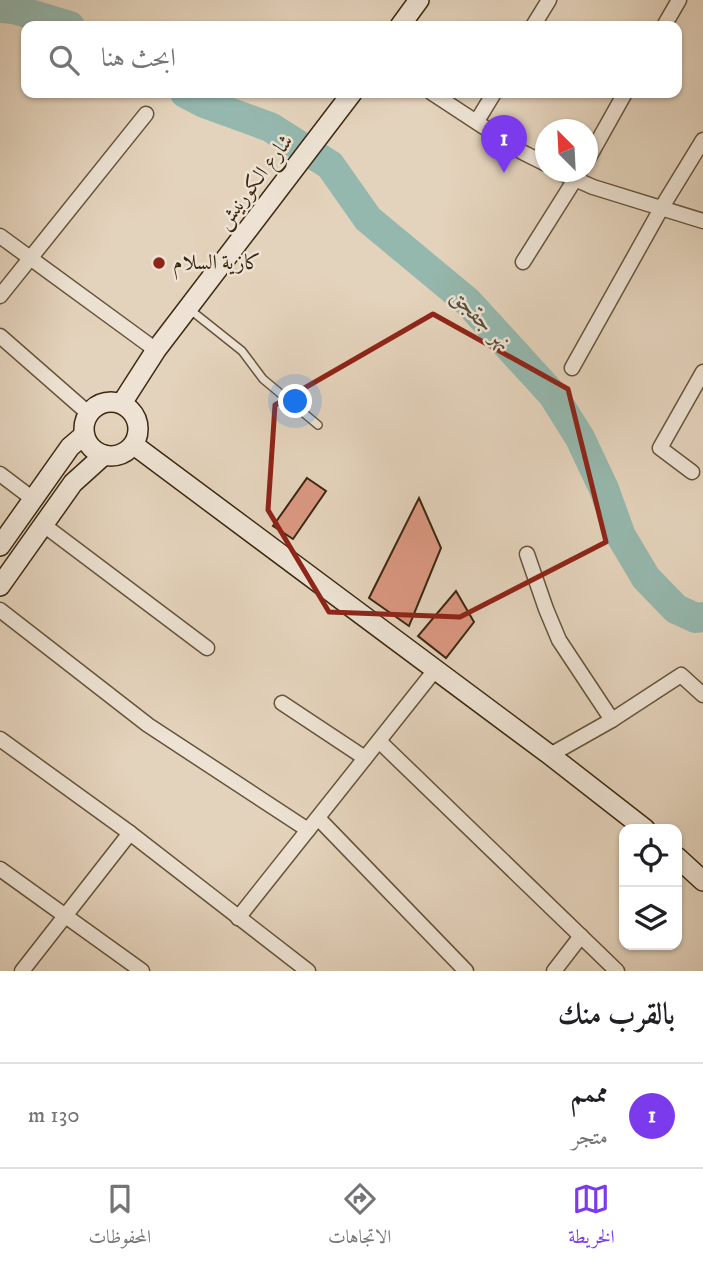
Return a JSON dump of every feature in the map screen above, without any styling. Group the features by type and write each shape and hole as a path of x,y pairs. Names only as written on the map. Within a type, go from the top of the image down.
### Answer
{"street":[{"path":"404,21 419,0"},
{"path":"536,21 549,0"},
{"path":"667,21 679,0"},
{"path":"440,98 535,159"},
{"path":"477,121 491,98"},
{"path":"598,140 622,98"},
{"name":"شارع الكورنيش","path":"122,403 156,349 347,99"},
{"path":"0,296 146,114"},
{"path":"572,368 662,207 703,140"},
{"path":"523,262 574,182"},
{"path":"594,182 703,221"},
{"path":"0,236 156,349"},
{"path":"0,336 88,413"},
{"path":"692,472 660,448 703,372"},
{"path":"104,402 122,403 138,421 138,438 134,445 121,455 104,455 95,451 84,435 88,413 104,402"},
{"path":"0,547 70,447 84,435"},
{"path":"134,445 639,824"},
{"path":"0,586 73,483 104,455"},
{"path":"0,474 33,499"},
{"path":"45,526 207,648"},
{"path":"527,554 559,640 612,720"},
{"path":"0,610 148,725 313,824 466,971"},
{"path":"238,918 435,670"},
{"path":"550,755 612,720 681,675 703,695"},
{"path":"282,703 365,758"},
{"path":"0,739 130,833 308,971"},
{"path":"379,741 617,971"},
{"path":"22,971 130,833"},
{"path":"682,861 703,880"},
{"path":"0,869 142,971"},
{"path":"554,971 581,936"}],"lane":[{"path":"188,307 242,351 263,379 318,425"}],"highlighted area":[{"path":"433,314 568,389 606,542 460,617 329,612 268,510 275,405"}],"building":[{"path":"307,478 326,491 293,539 273,526"},
{"path":"419,498 441,548 409,626 369,598"},
{"path":"456,591 474,622 446,658 418,636"}],"waterway":[{"name":"نهر جقجق","path":"0,8 13,9 53,21"},
{"name":"نهر جقجق","path":"194,98 270,127 330,165 368,219 468,302 553,395 580,438 604,489 621,536 646,578 676,609 696,618 703,617"}],"place":[{"name":"مممم","path":"504,173"},
{"name":"كازية السلام","path":"159,263"}]}
